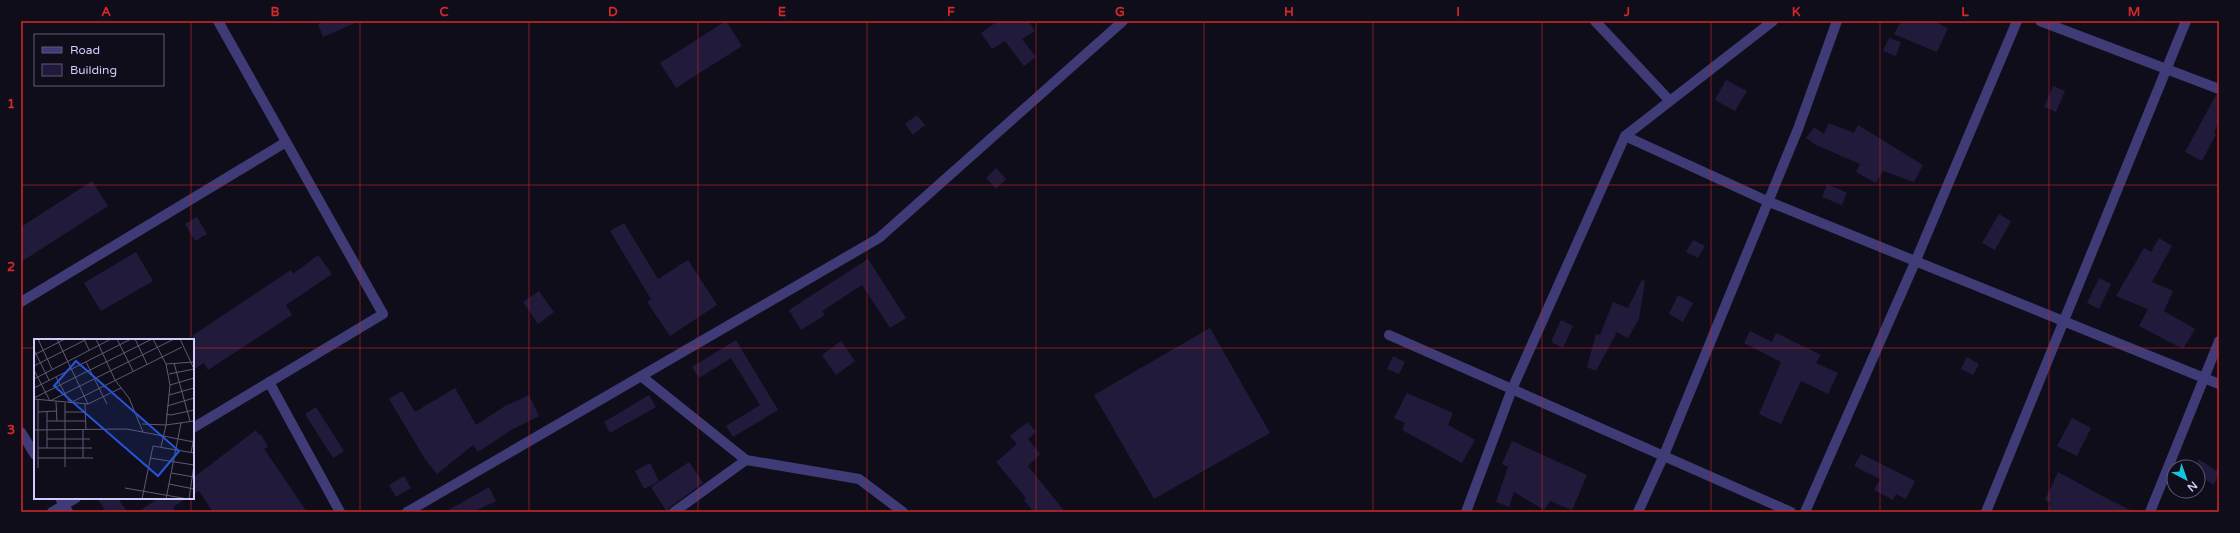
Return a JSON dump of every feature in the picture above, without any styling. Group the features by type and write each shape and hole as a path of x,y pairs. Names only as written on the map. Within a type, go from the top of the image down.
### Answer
{"street":[{"path":"194,427 383,314 218,21"},
{"path":"407,512 879,238 1123,21"},
{"path":"1595,21 1670,101"},
{"path":"1466,512 1512,389 1625,136 1774,21"},
{"path":"1638,512 1664,455 1767,201 1798,129 1837,21"},
{"path":"1805,512 1916,260 2017,21"},
{"path":"2040,21 2219,89"},
{"path":"1986,512 2063,319 2186,21"},
{"path":"1625,136 1767,201 2063,319 2219,384"},
{"path":"21,302 286,142"},
{"path":"1389,336 1664,455 1791,512"},
{"path":"2150,512 2219,341"},
{"path":"641,376 746,460 859,479 903,512"},
{"path":"270,382 340,512"},
{"path":"21,432 34,454"},
{"path":"674,512 746,460"},
{"path":"52,512 74,499"}],"building":[{"path":"326,21 360,21 323,37 318,24"},
{"path":"726,21 742,46 676,88 660,63"},
{"path":"998,21 1028,21 1035,31 1022,39 1036,57 1024,66 1005,41 992,49 981,33"},
{"path":"1901,21 1933,21 1948,28 1937,52 1894,34"},
{"path":"1889,38 1901,42 1896,56 1883,51"},
{"path":"1726,80 1747,91 1735,111 1715,100"},
{"path":"2053,86 2065,91 2056,112 2044,107"},
{"path":"2216,95 2219,95 2219,121 2214,133 2216,134 2202,161 2185,152"},
{"path":"917,115 925,125 913,135 905,124"},
{"path":"1829,123 1854,133 1858,125 1923,165 1914,182 1883,171 1876,183 1856,172 1860,164 1816,145 1806,138 1814,127 1824,134"},
{"path":"996,168 1006,179 996,189 986,178"},
{"path":"92,181 108,206 21,262 21,227"},
{"path":"1827,184 1847,193 1842,205 1822,197"},
{"path":"1999,214 2011,221 1995,250 1982,243"},
{"path":"197,217 207,234 195,241 185,224"},
{"path":"624,223 658,279 688,260 717,305 670,336 647,302 651,299 610,231"},
{"path":"2159,238 2172,246 2152,282 2173,291 2164,311 2195,329 2183,349 2139,326 2148,309 2116,296 2144,248 2151,252"},
{"path":"1693,240 1705,246 1698,258 1686,252"},
{"path":"136,252 153,281 101,311 84,283"},
{"path":"318,255 332,274 286,305 292,315 208,370 204,363 194,369 193,335 291,270 293,274"},
{"path":"868,259 906,318 890,328 862,285 822,311 825,315 801,330 789,310"},
{"path":"2099,278 2111,284 2099,309 2087,303"},
{"path":"1642,280 1645,281 1639,319 1628,338 1617,332 1596,371 1587,367 1596,334 1600,335 1613,302 1628,308"},
{"path":"539,291 554,312 538,324 523,302"},
{"path":"1678,295 1693,303 1683,322 1669,314"},
{"path":"1561,320 1573,326 1563,348 1551,342"},
{"path":"1210,328 1270,433 1154,499 1094,395"},
{"path":"1750,331 1772,342 1776,333 1821,355 1816,363 1838,373 1828,394 1801,381 1781,424 1759,414 1781,362 1744,343"},
{"path":"736,340 778,410 733,437 726,426 760,405 731,358 699,378 692,367"},
{"path":"841,341 855,361 836,375 822,355"},
{"path":"1393,356 1405,362 1399,374 1387,369"},
{"path":"1967,357 1979,364 1973,375 1961,369"},
{"path":"455,388 476,425 505,406 529,395 539,416 513,429 478,452 473,445 437,474 425,459 389,399 402,391 415,412"},
{"path":"1407,393 1453,413 1448,425 1475,440 1462,463 1402,430 1405,423 1394,418"},
{"path":"649,395 656,407 610,433 604,422"},
{"path":"316,407 344,451 333,458 305,414"},
{"path":"2072,418 2091,428 2077,456 2057,446"},
{"path":"1028,422 1036,432 1028,439 1040,454 1028,466 1065,512 1034,512 1024,500 1026,498 996,462 1017,444 1010,436"},
{"path":"256,430 259,435 261,434 268,447 264,449 307,512 213,512 199,491 194,494 194,477"},
{"path":"1512,441 1587,475 1572,510 1550,501 1544,510 1514,492 1509,507 1496,502 1508,467 1502,464"},
{"path":"1861,454 1915,481 1906,499 1896,494 1893,500 1874,490 1880,479 1854,466"},
{"path":"689,462 703,483 670,507 667,512 651,487"},
{"path":"650,463 659,481 644,489 635,471"},
{"path":"2206,464 2219,472 2214,485 2206,480"},
{"path":"2058,472 2134,512 2047,512 2051,503 2045,500"},
{"path":"404,476 411,488 396,497 389,485"},
{"path":"489,487 496,501 473,512 445,512"},
{"path":"98,499 119,499 127,512 106,512"},
{"path":"158,499 185,499 173,507 176,512 138,512"}]}
